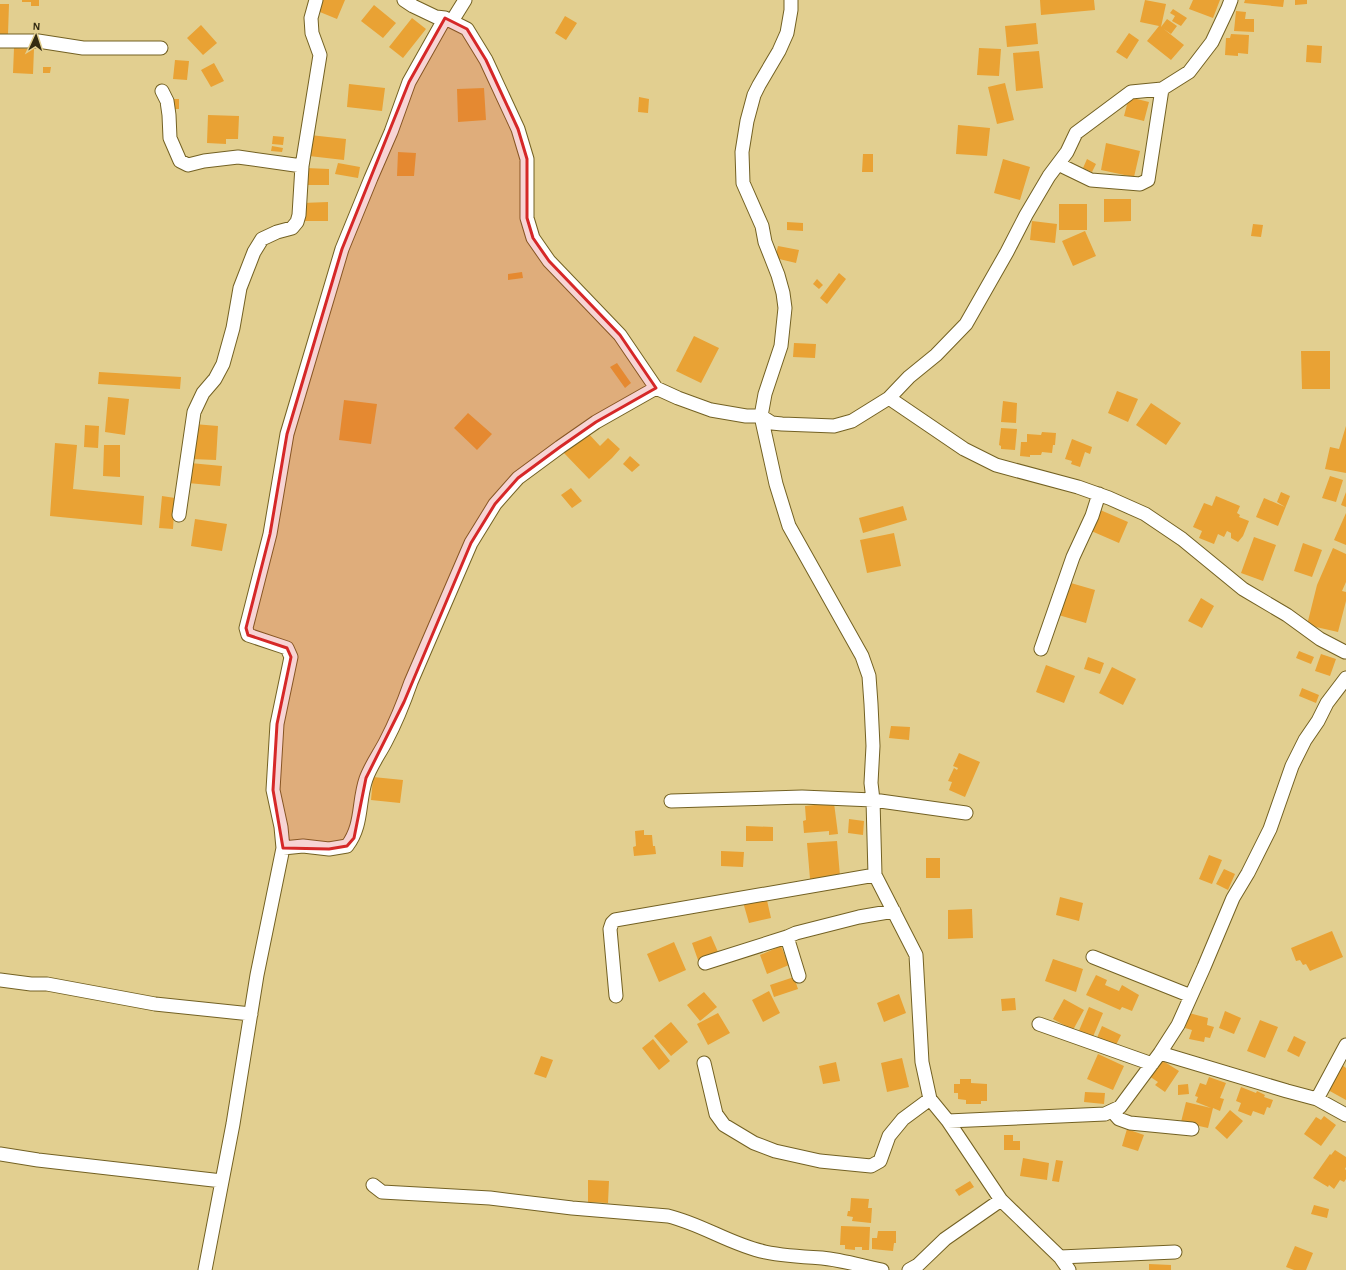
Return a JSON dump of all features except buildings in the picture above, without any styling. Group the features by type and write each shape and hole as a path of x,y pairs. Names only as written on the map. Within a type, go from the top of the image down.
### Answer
{"street":[{"path":"179,515 194,412 203,393 215,380 223,364 233,328 240,288 254,252 262,239 276,232 292,228 297,222 299,215 302,166 320,55 312,34 311,18 316,0"},
{"path":"404,0 436,17 448,19 466,29 486,60 518,128 527,159 527,218 533,238 548,261 620,335 656,388 711,410 746,416 761,416 772,423 834,426 852,421 890,398 910,377 936,355 966,324 1026,215 1049,176 1067,152 1076,134 1131,92 1162,89 1189,72 1212,42 1231,0"},
{"path":"205,1270 233,1124 257,975 283,848 282,827 273,790 277,724 291,657 287,648 248,635 246,628 270,534 286,434 342,249 370,178 391,132 409,82 448,19 465,0"},
{"path":"791,0 791,10 787,33 779,51 754,95 747,121 742,152 743,183 762,226 765,242 778,275 785,308 781,346 765,394 761,416 776,484 789,526 862,656 868,676 873,746 871,783 873,800 875,875 916,955 922,1062 930,1098 948,1121 1001,1200 1060,1257 1068,1270"},
{"path":"0,41 38,41 83,48 161,48"},
{"path":"1058,164 1091,180 1140,184 1148,180 1162,89"},
{"path":"162,91 167,100 170,138 180,160 188,165 204,161 238,157 302,166"},
{"path":"283,848 303,846 329,849 347,846 354,838 358,827 362,794 366,778 386,741 404,702 472,543 495,504 518,478 560,447 596,422 656,388"},
{"path":"890,398 964,449 996,465 1055,480 1099,494 1145,514 1182,539 1243,589 1287,615 1320,639 1346,650"},
{"path":"1041,649 1073,557 1092,516 1099,494"},
{"path":"948,1121 1105,1114 1120,1107 1152,1064 1178,1024 1233,898 1248,873 1270,829 1292,766 1305,740 1318,721 1327,703 1346,678"},
{"path":"671,801 802,797 873,800 966,813"},
{"path":"616,996 610,930 612,923 615,920 875,875"},
{"path":"705,962 796,934 860,917 894,911"},
{"path":"787,938 799,976"},
{"path":"1093,957 1191,996"},
{"path":"0,980 31,984 47,984 155,1004 251,1014"},
{"path":"1039,1024 1152,1064"},
{"path":"1317,1099 1346,1045"},
{"path":"1160,1052 1317,1099 1346,1115"},
{"path":"704,1063 716,1114 724,1125 754,1143 775,1151 820,1161 871,1166 880,1161 889,1136 903,1119 930,1098"},
{"path":"1112,1111 1120,1119 1130,1123 1192,1129"},
{"path":"0,1154 38,1160 222,1181"},
{"path":"373,1185 382,1192 490,1198 572,1208 668,1216 684,1220 735,1243 764,1252 795,1257 823,1264 882,1270"},
{"path":"909,1270 918,1265 945,1239 1001,1200"},
{"path":"1060,1257 1175,1252"}],"highlighted area":[{"path":"445,18 467,29 486,60 518,129 527,159 527,218 533,238 549,261 620,335 656,388 596,422 560,447 518,478 495,504 471,543 404,702 366,778 354,838 347,846 329,849 283,848 273,790 277,724 291,657 287,648 248,635 246,628 270,534 287,434 342,249 409,82"}]}
